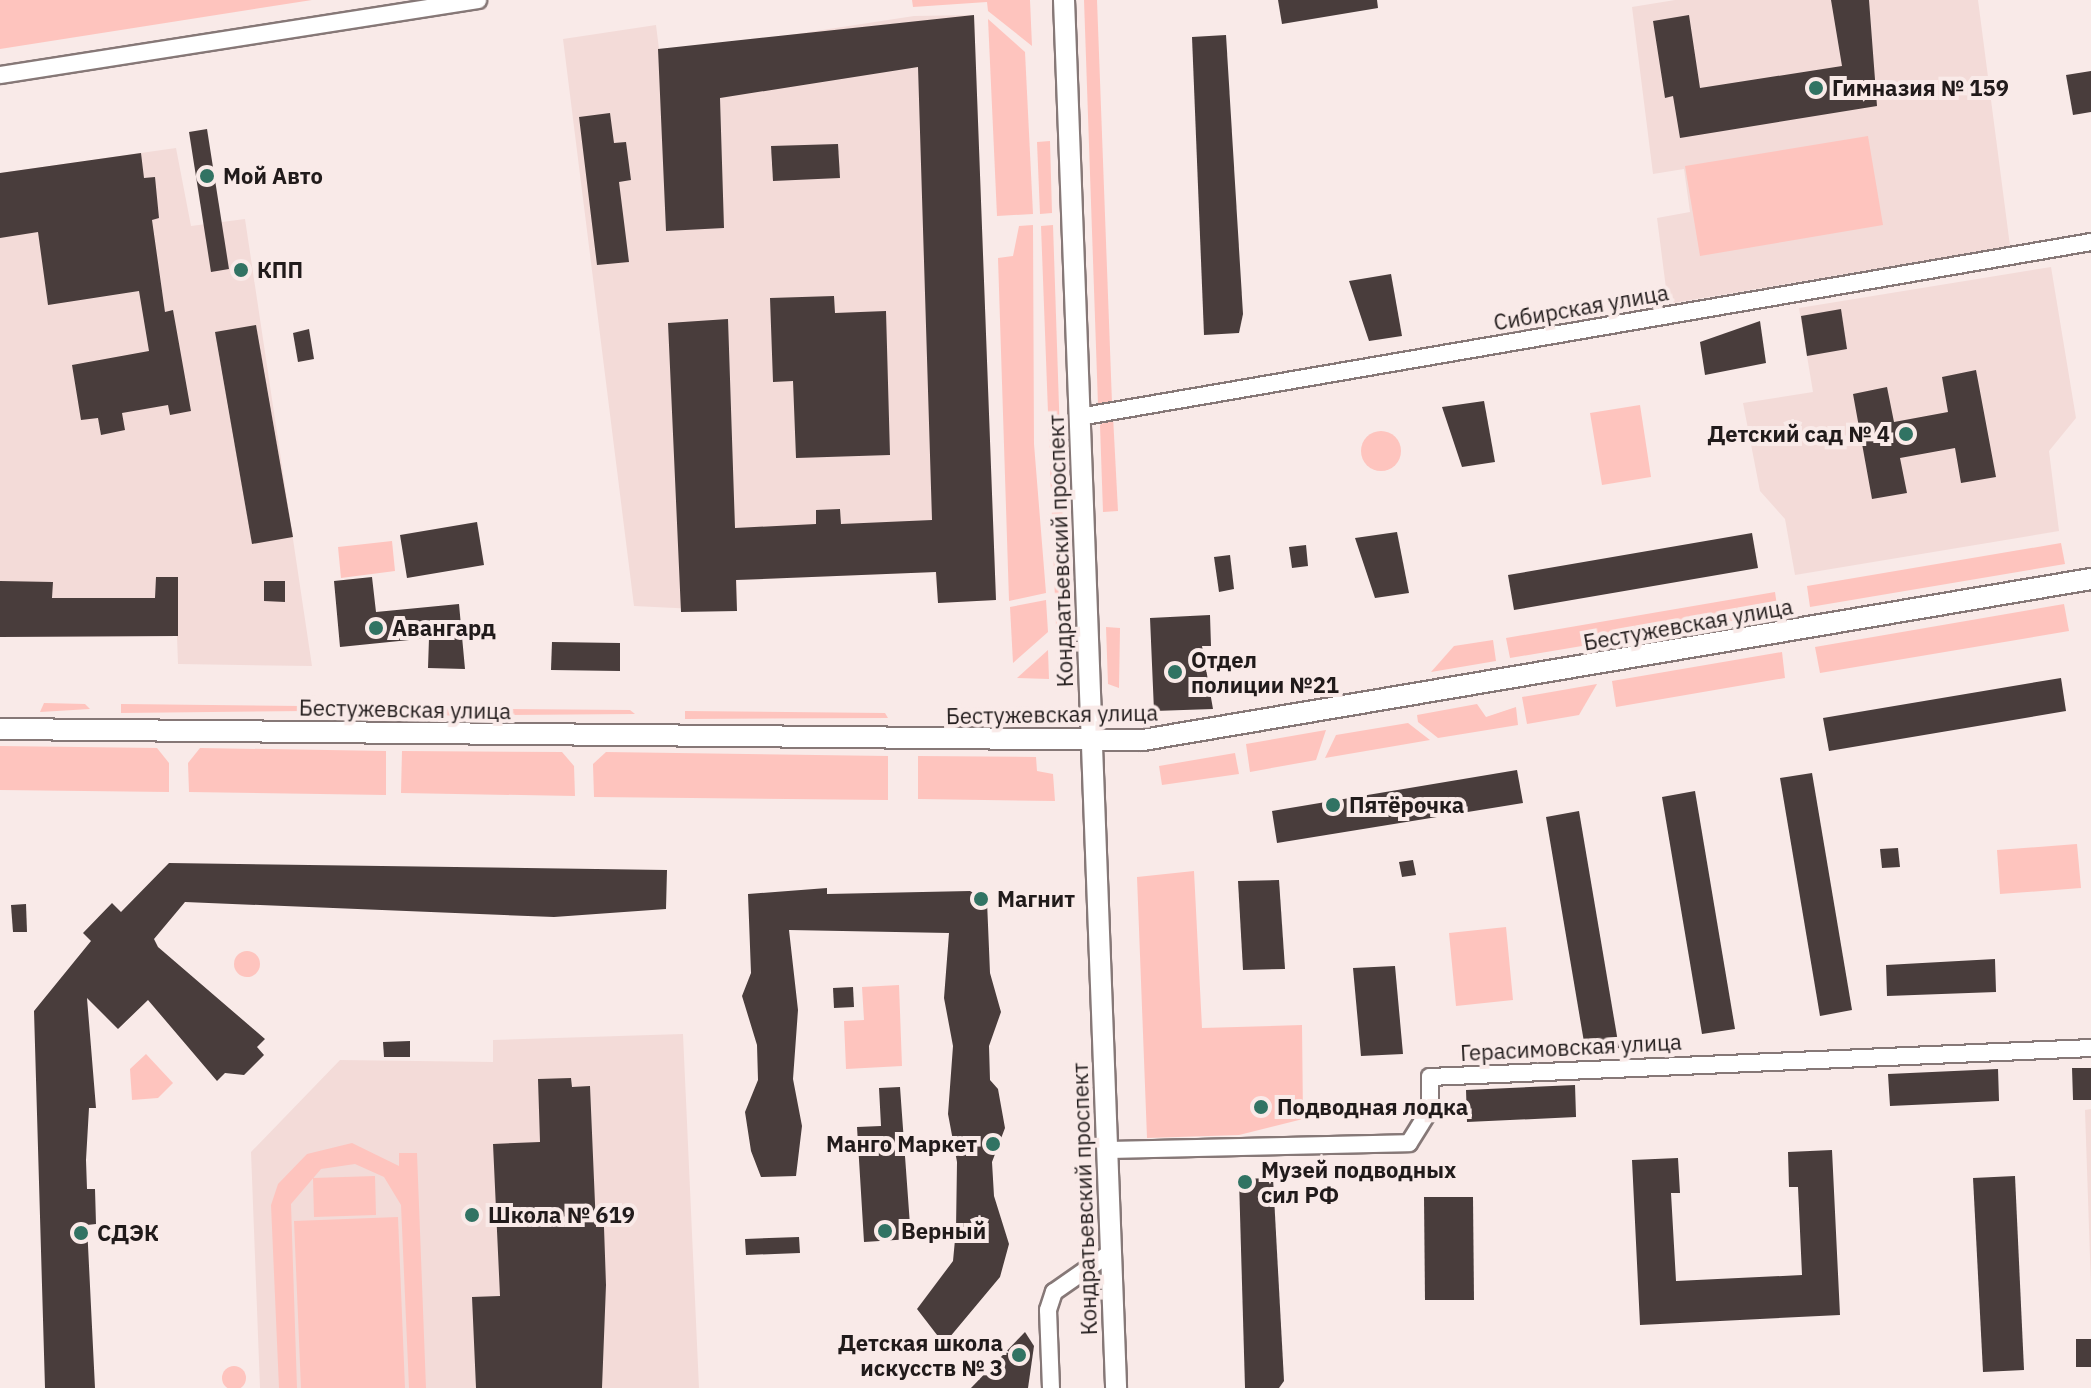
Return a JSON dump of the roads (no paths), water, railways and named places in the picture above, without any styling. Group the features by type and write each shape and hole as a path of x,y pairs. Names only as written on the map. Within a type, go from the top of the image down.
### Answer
{"street":[{"path":"0,75 478,0"},
{"name":"Кондратьевский проспект","path":"1064,0 1116,1388"},
{"name":"Сибирская улица","path":"1079,417 2091,242"},
{"name":"Бестужевская улица","path":"0,729 1091,742 1211,730 2091,579"},
{"name":"Герасимовская улица","path":"1106,1150 1409,1143 1430,1109 1430,1077 2091,1048"},
{"path":"1051,1388 1048,1310 1054,1292 1110,1253"}],"place":[{"name":"Гимназия № 159","path":"1816,88"},
{"name":"Мой Авто","path":"207,176"},
{"name":"КПП","path":"241,270"},
{"name":"Детский сад № 4","path":"1906,434"},
{"name":"Авангард","path":"376,628"},
{"name":"Отдел полиции №21","path":"1175,672"},
{"name":"Пятёрочка","path":"1333,805"},
{"name":"Магнит","path":"981,899"},
{"name":"Подводная лодка","path":"1261,1107"},
{"name":"Манго Маркет","path":"993,1144"},
{"name":"Музей подводных сил РФ","path":"1245,1182"},
{"name":"Школа № 619","path":"472,1215"},
{"name":"Верный","path":"885,1231"},
{"name":"СДЭК","path":"81,1233"},
{"name":"Детская школа искусств № 3","path":"1019,1355"}]}
